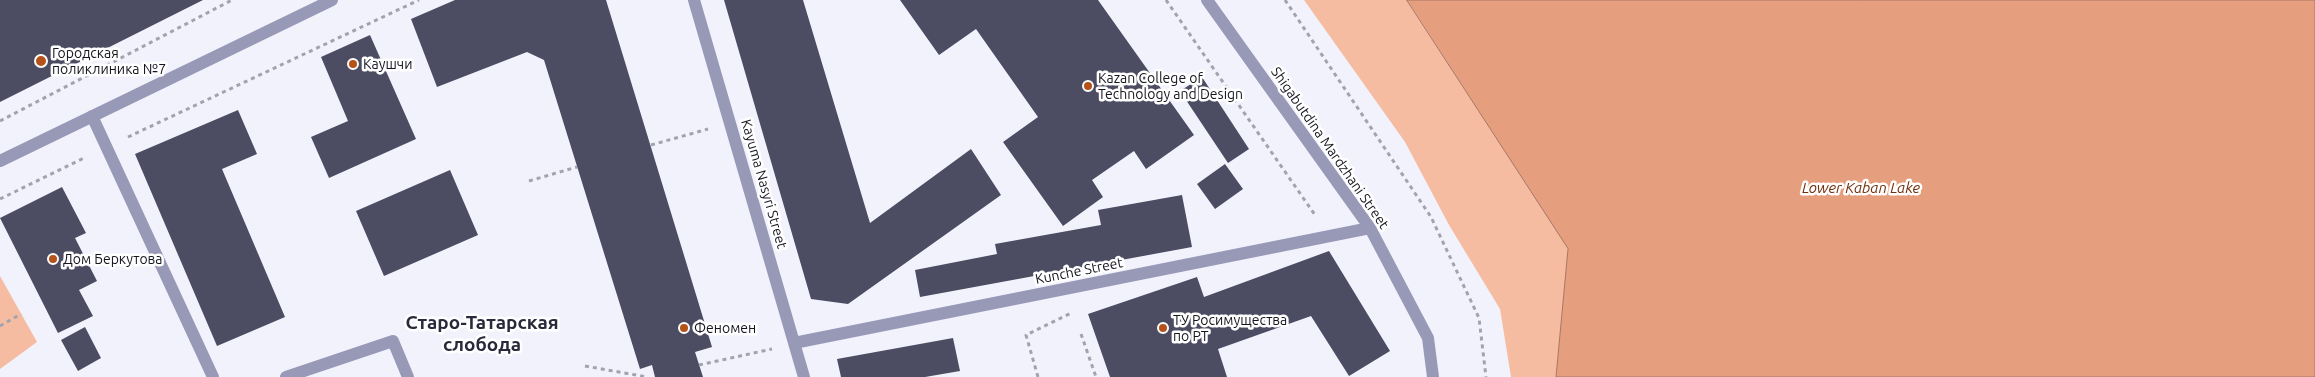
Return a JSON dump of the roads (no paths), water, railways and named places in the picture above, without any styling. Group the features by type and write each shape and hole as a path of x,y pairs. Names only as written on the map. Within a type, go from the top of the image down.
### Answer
{"street":[{"path":"0,161 332,0"},
{"name":"Kayuma Nasyri Street","path":"694,0 804,377"},
{"name":"Shigabutdina Mardzhani Street","path":"1207,0 1370,228 1428,338 1433,377"},
{"path":"92,116 213,377"},
{"name":"Kunche Street","path":"794,343 1370,228"},
{"path":"286,377 393,341 408,377"}],"water":[{"name":"Lower Kaban Lake","path":"1407,0 2315,0 2315,377 1556,377 1568,249"}],"place":[{"name":"Городская поликлиника №7","path":"41,61"},
{"name":"Каушчи","path":"353,64"},
{"name":"Kazan College of Technology and Design","path":"1088,86"},
{"name":"Дом Беркутова","path":"53,259"},
{"name":"Феномен","path":"684,328"},
{"name":"ТУ Росимущества по РТ","path":"1163,328"}],"district":[{"name":"Старо-Татарская слобода","path":"482,334"}]}
